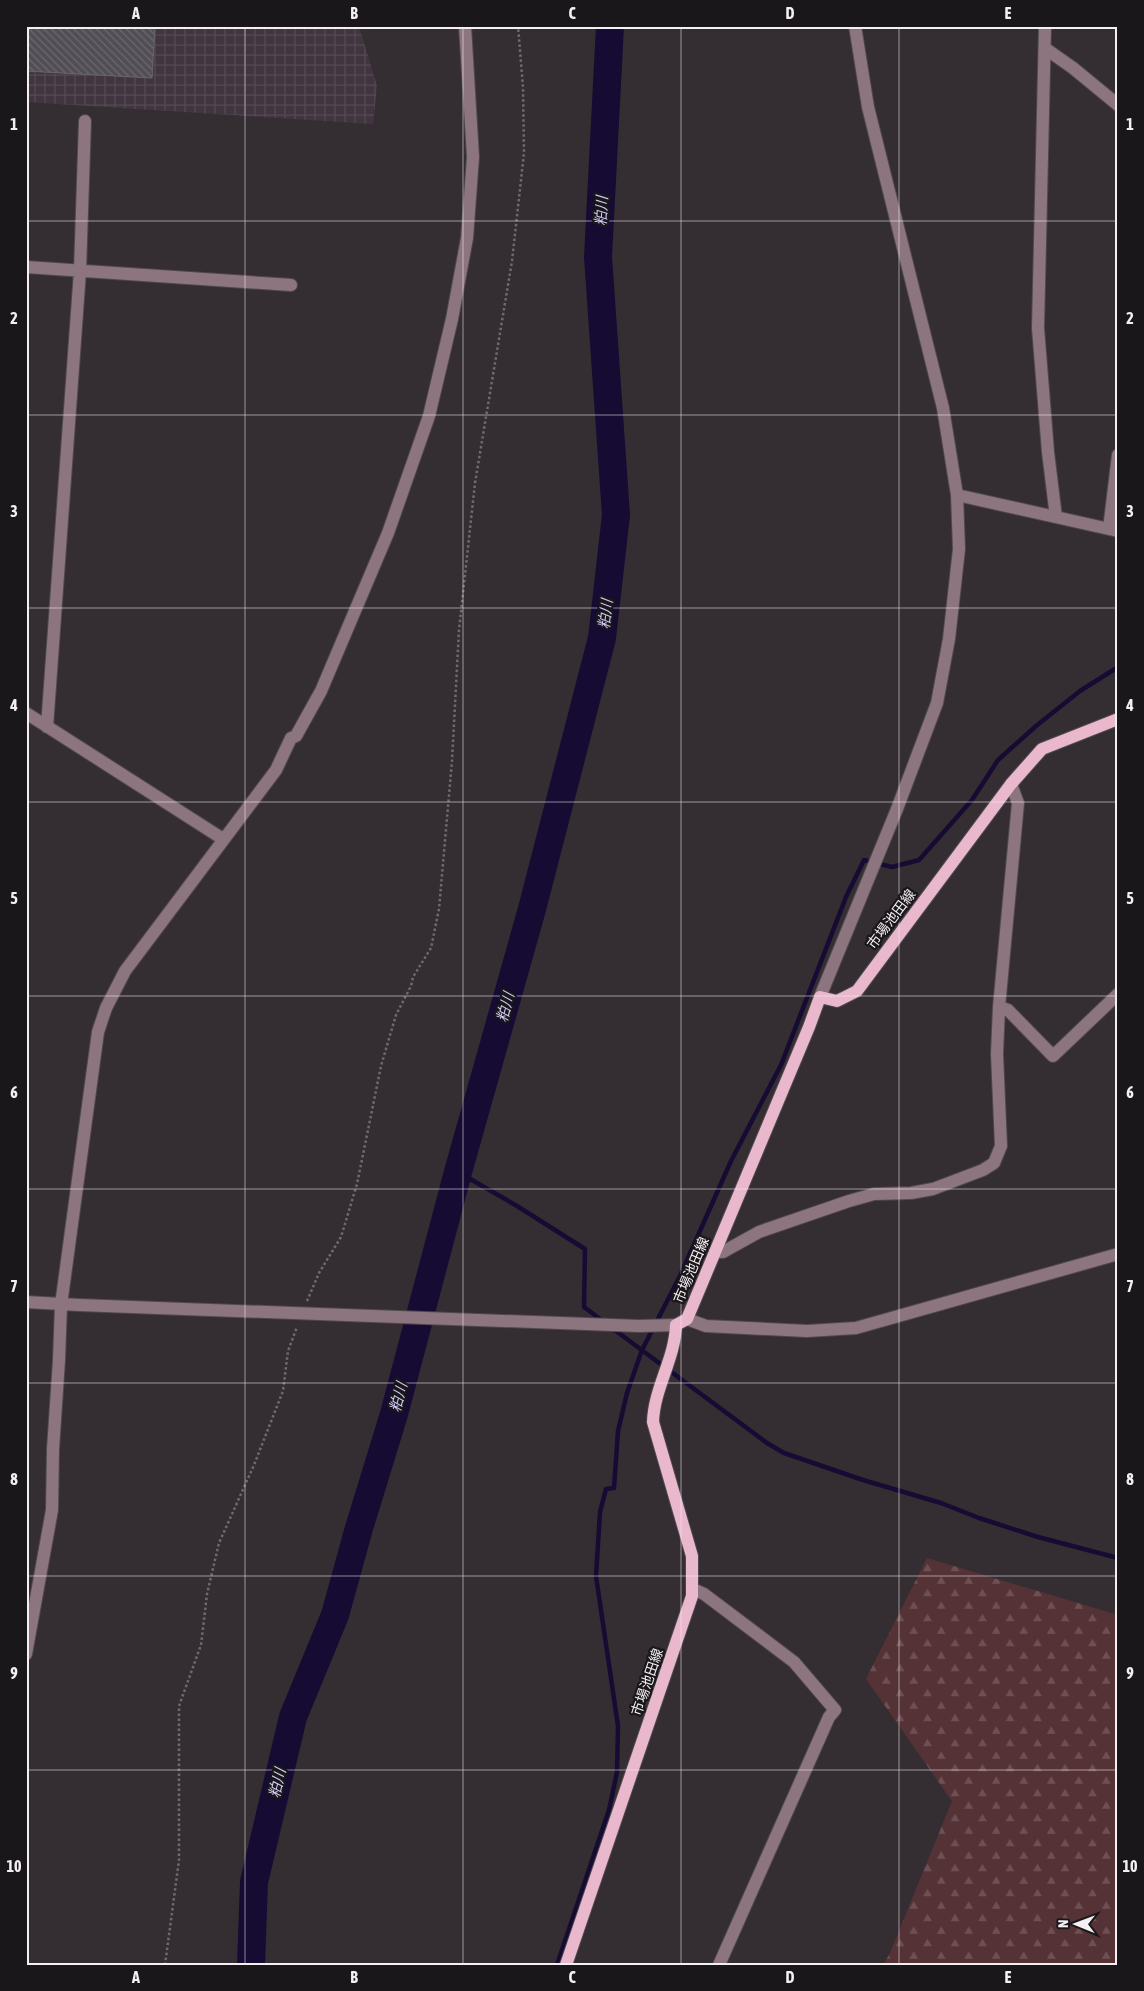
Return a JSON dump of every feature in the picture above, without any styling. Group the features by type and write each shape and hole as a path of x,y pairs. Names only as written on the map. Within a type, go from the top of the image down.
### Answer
{"main road":[{"name":"市場池田線","path":"566,1965 692,1596 692,1556 653,1422 654,1404 681,1322 715,1252 820,997 837,1001 857,990 1011,784 1042,748 1118,719"}],"street":[{"path":"26,1654 52,1510 60,1305 98,1032 106,1008 125,971 276,770 291,738 296,736 321,691 388,533 429,416 452,319 467,238 474,157 465,26"},
{"path":"820,997 937,703 949,640 959,549 957,495 943,408 868,107 855,26"},
{"path":"1045,26 1046,49 1038,328 1048,452 1056,517"},
{"path":"1046,49 1073,68 1118,105"},
{"path":"47,727 80,271 85,121"},
{"path":"26,267 290,285"},
{"path":"957,495 1113,530 1118,455"},
{"path":"26,713 223,839"},
{"path":"715,1252 723,1252 759,1232 849,1201 874,1194 911,1193 933,1189 983,1170 994,1163 1001,1146 997,1054 1018,802 1011,784"},
{"path":"1000,1007 1008,1010 1053,1056 1118,994"},
{"path":"26,1302 60,1305 640,1326 681,1322 706,1326 807,1331 856,1328 1118,1254"},
{"path":"693,1589 704,1594 794,1662 835,1710 829,1717 719,1965"}],"path":[{"path":"305,1308 318,1272 341,1236 357,1184 381,1066 396,1015 411,986 413,977 431,948 439,909 452,761 459,630 474,483 512,261 524,153 518,26"},
{"path":"165,1965 179,1860 179,1706 201,1645 207,1594 219,1543 254,1465 283,1391 288,1351 298,1325"}],"shaded area":[{"path":"26,26 359,26 377,86 373,124 26,102"}],"green space":[{"path":"927,1558 1118,1615 1118,1965 883,1965 890,1953 952,1801 866,1679"}],"building":[{"path":"26,26 155,26 152,78 26,71"}],"waterway":[{"name":"粕川","path":"251,1965 254,1882 293,1717 335,1615 394,1414 458,1172 532,909 602,638 616,515 598,257 610,26"},
{"path":"557,1965 609,1810 617,1772 618,1726 596,1576 600,1512 606,1489 614,1488 618,1431 627,1393 642,1350 680,1276 731,1161 781,1065 846,897 864,860 892,867 919,860 972,800 998,760 1036,726 1080,691 1118,667"},
{"path":"458,1172 517,1206 585,1249 584,1307 604,1322"},
{"path":"612,1328 767,1443 784,1453 863,1480 941,1503 979,1518 1038,1537 1118,1558"}]}
